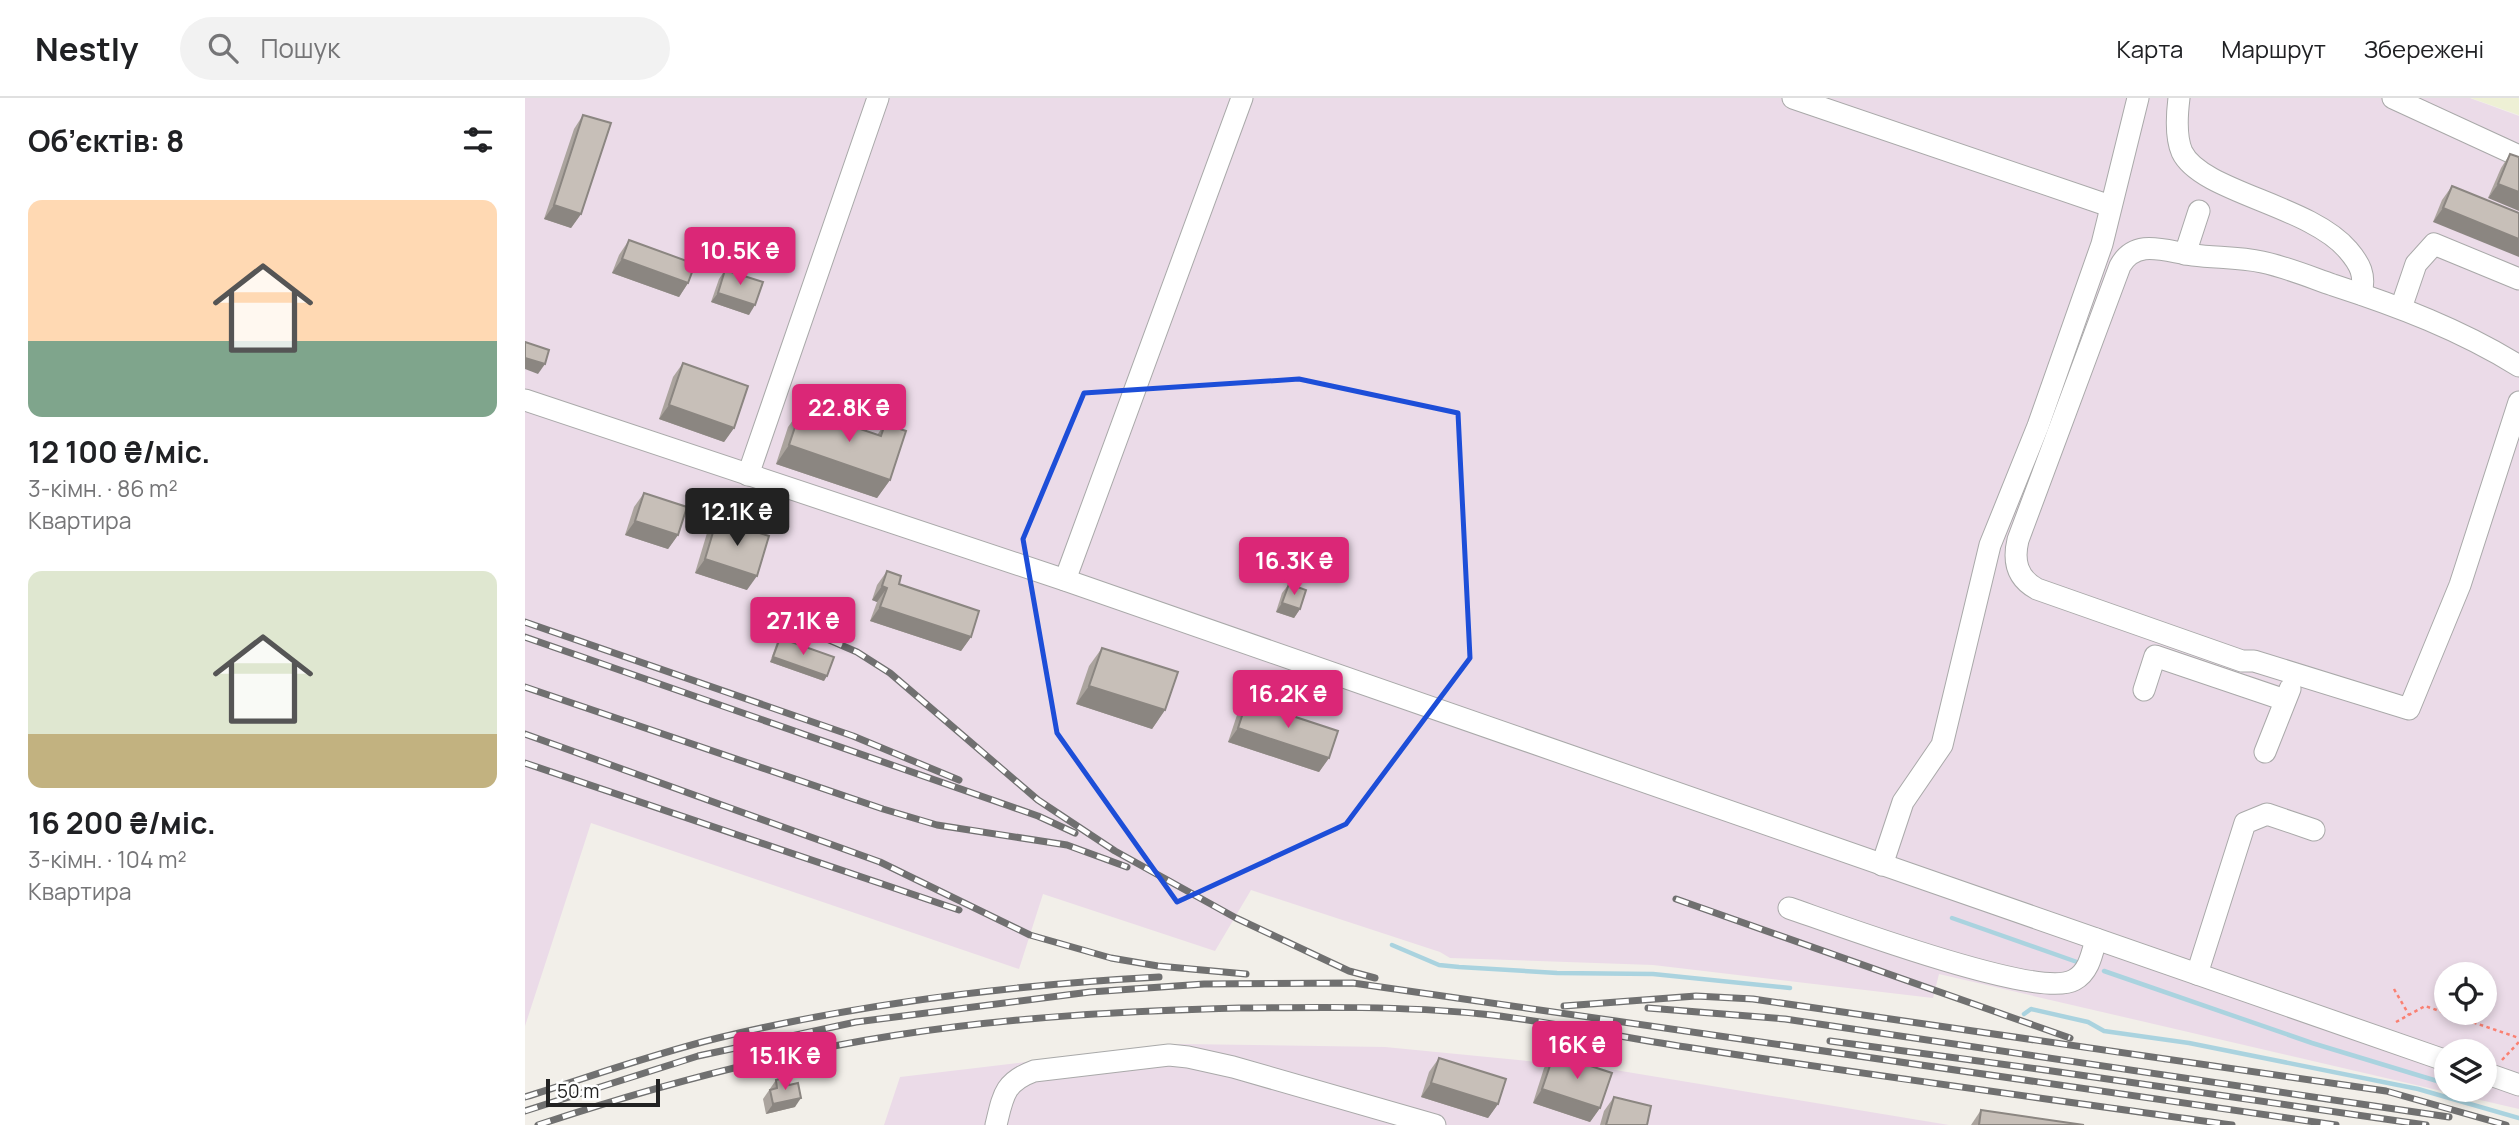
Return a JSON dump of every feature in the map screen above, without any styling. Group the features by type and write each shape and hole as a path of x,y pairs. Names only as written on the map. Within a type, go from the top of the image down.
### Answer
{"lane":[{"path":"748,475 878,98"},
{"path":"1065,580 1242,98"},
{"path":"1793,98 2110,206"},
{"path":"1882,864 1903,802 1942,745 1990,545 2038,426 2102,244 2139,98"},
{"path":"2179,98 2180,144 2192,166 2232,188 2304,217 2330,233 2355,258 2362,271 2364,283 2361,294"},
{"path":"2393,98 2519,156"},
{"path":"2185,254 2199,211"},
{"path":"2401,307 2416,264 2434,244 2519,279"},
{"path":"2519,366 2484,344 2401,307 2262,262 2146,248 2129,255 2120,266 2018,540 2016,565 2024,580 2038,589 2242,660 2254,661 2409,709 2460,585 2519,402"},
{"path":"525,400 1065,580 2434,1056"},
{"path":"2144,690 2155,656 2285,700"},
{"path":"2265,752 2296,674"},
{"path":"2197,974 2245,823 2267,814 2314,830"},
{"path":"1789,908 1937,958 2046,984 2064,984 2078,979 2090,961 2097,939"},
{"path":"996,1125 1002,1100 1018,1077 1034,1071 1169,1055 1233,1067 1435,1125"},
{"path":"2497,1078 2519,1085"}],"path":[{"path":"2394,989 2409,1015"},
{"path":"2396,1022 2425,1006 2519,1040 2497,1063"}],"highlighted area":[{"path":"1299,379 1458,413 1470,658 1346,824 1177,902 1057,733 1023,539 1084,393"}],"shaded area":[{"path":"525,98 2470,98 2519,116 2519,1109 2489,1102 2497,1102 2497,1039 2434,1039 2434,1089 1939,974 1933,998 1653,965 1450,958 1440,952 1251,890 1215,951 1043,894 1019,969 591,823 525,1026"},
{"path":"1180,1044 1385,1047 1609,1069 1949,1125 884,1125 900,1077"}],"green space":[{"path":"2471,98 2519,98 2519,115"}],"building":[{"path":"583,115 611,123 581,214 554,205"},
{"path":"2510,154 2519,157 2519,192 2498,184"},
{"path":"2452,186 2519,213 2519,239 2443,208"},
{"path":"629,240 695,264 688,283 622,259"},
{"path":"725,270 763,282 755,305 718,293"},
{"path":"525,342 549,350 545,364 525,358"},
{"path":"683,363 748,386 734,428 669,405"},
{"path":"801,409 881,436 885,424 906,431 890,480 789,445"},
{"path":"644,493 687,507 678,535 635,521"},
{"path":"717,519 769,536 757,576 705,559"},
{"path":"887,571 901,576 899,584 979,611 971,637 880,607 887,588 882,586"},
{"path":"1289,584 1306,590 1300,609 1282,603"},
{"path":"780,638 834,657 827,676 773,657"},
{"path":"1102,648 1178,672 1165,710 1089,686"},
{"path":"1247,701 1338,731 1329,758 1238,728"},
{"path":"1554,1054 1612,1073 1600,1108 1542,1089"},
{"path":"1439,1058 1506,1079 1498,1104 1431,1083"},
{"path":"787,1077 789,1085 798,1083 801,1098 773,1104 770,1090 777,1088 776,1080"},
{"path":"1614,1097 1651,1106 1647,1125 1606,1125"},
{"path":"1981,1110 2084,1125 1979,1125"}],"waterway":[{"path":"1952,918 2077,962"},
{"path":"1392,945 1439,965 1557,973 1653,974 1790,988"},
{"path":"2104,971 2312,1043 2434,1080"},
{"path":"2024,1014 2031,1009 2088,1022 2104,1031 2189,1043 2418,1089 2519,1118"}],"railway":[{"path":"525,622 853,736 959,780"},
{"path":"806,630 857,652 890,673 1038,800 1115,851 1236,918 1349,971 1375,978"},
{"path":"525,637 1038,816 1075,833"},
{"path":"525,687 883,809 937,825 1067,845 1127,867"},
{"path":"525,734 880,862 1030,935 1111,958 1158,966 1246,974"},
{"path":"525,763 959,910"},
{"path":"1676,899 2070,1038"},
{"path":"525,1097 694,1044 827,1015 937,997 1159,977"},
{"path":"525,1111 698,1056 856,1022 1090,992 1204,984 1353,983 2336,1125"},
{"path":"1564,1006 1696,996 1753,999 2386,1091 2506,1125"},
{"path":"538,1125 716,1072 897,1035 1025,1019 1111,1013 1331,1007 1422,1010 1507,1017 1660,1043 2232,1125"},
{"path":"1648,1008 1785,1019 2449,1117"},
{"path":"1830,1041 2426,1125"}]}
